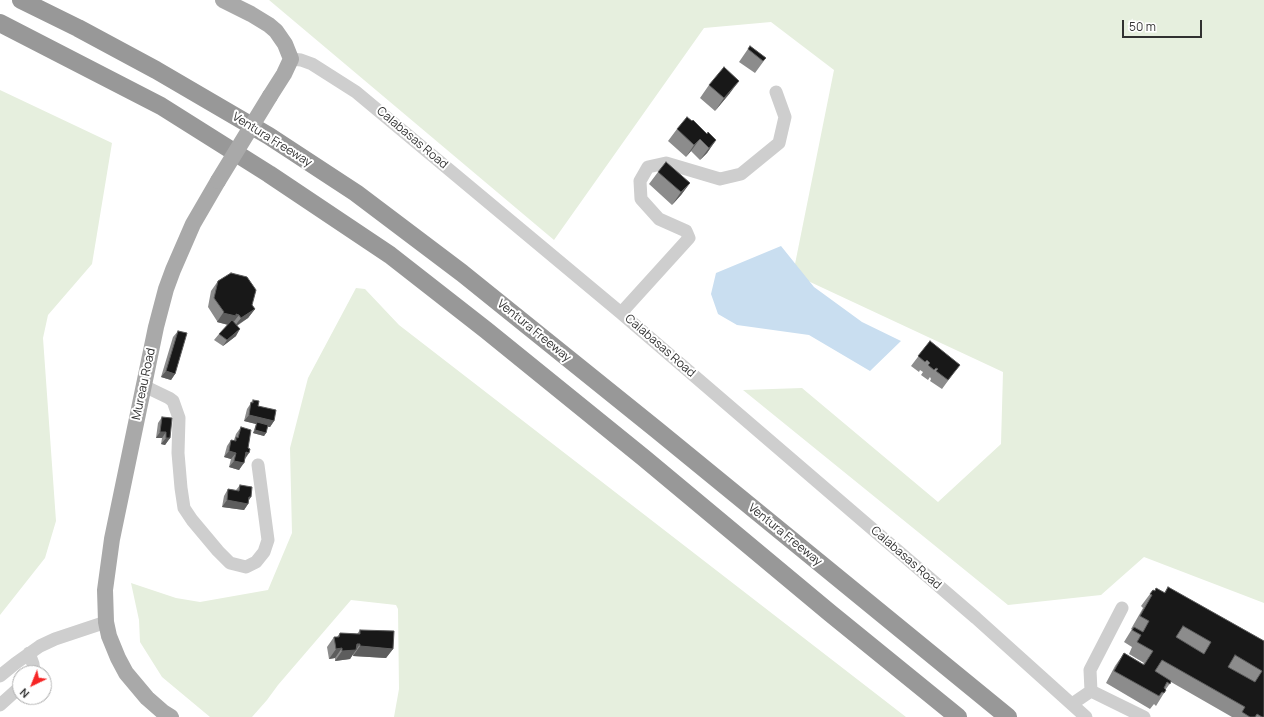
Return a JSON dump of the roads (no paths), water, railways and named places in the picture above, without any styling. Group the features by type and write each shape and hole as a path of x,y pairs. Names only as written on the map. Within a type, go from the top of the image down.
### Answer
{"highway":[{"name":"Ventura Freeway","path":"21,0 78,28 156,70 269,136 356,193 462,273 664,435 1008,717"},
{"path":"0,23 161,106 270,174 390,255 486,330 638,453 830,613 958,717"}],"main road":[{"path":"223,0 260,19 276,30 285,44 291,59"},
{"name":"Mureau Road","path":"171,717 147,698 126,673 110,640 106,622 105,590 112,539 156,327 173,270 193,224 284,74 291,59"}],"street":[{"name":"Calabasas Road","path":"291,59 301,60 312,64 356,92 621,313 976,618 1086,717"},
{"path":"621,313 689,238 686,231 659,219 641,199 640,181 648,167 666,163 720,179 741,174 779,143 785,117 776,92"},
{"path":"144,386 173,401 179,418 178,453 184,508 218,552 230,563 246,567 256,562 264,552 268,540 258,465"},
{"path":"1091,690 1090,670 1122,608"},
{"path":"0,676 40,646 55,639 106,622"},
{"path":"30,653 33,665"},
{"path":"1072,704 1091,690"},
{"path":"1091,690 1144,717"},
{"path":"0,705 12,694"}],"water":[{"path":"781,246 814,287 862,322 901,341 870,371 809,335 737,325 718,314 711,294 716,273"}]}
